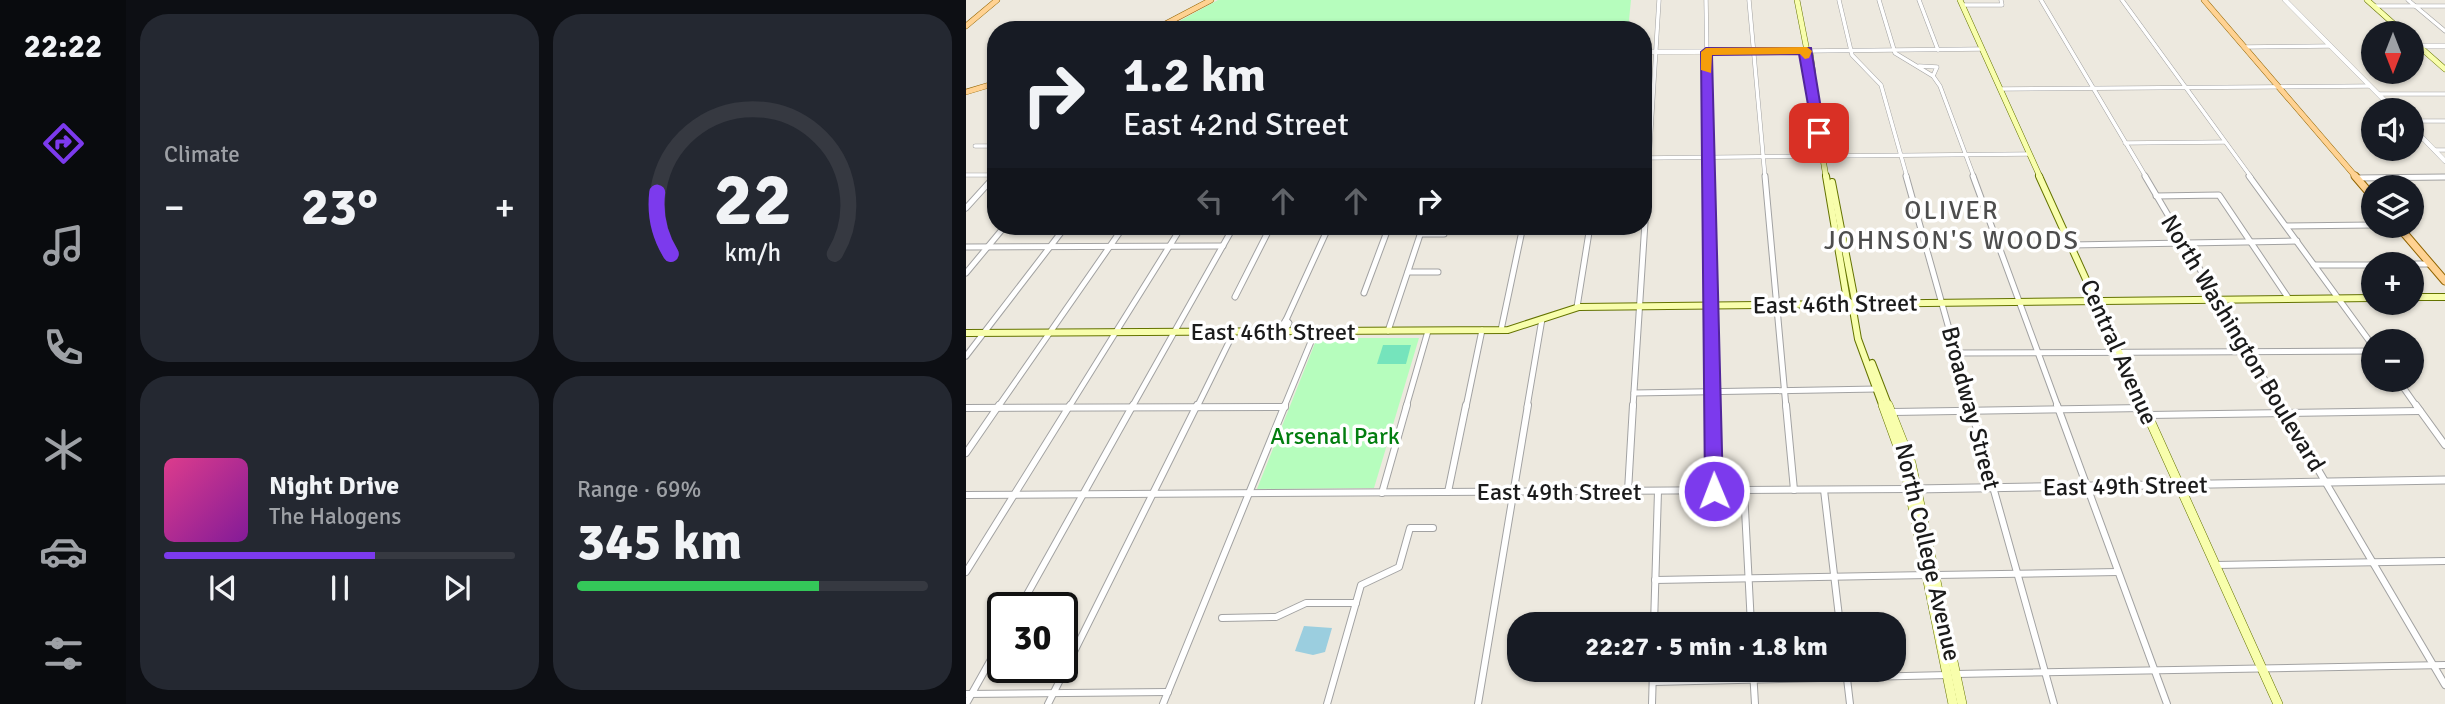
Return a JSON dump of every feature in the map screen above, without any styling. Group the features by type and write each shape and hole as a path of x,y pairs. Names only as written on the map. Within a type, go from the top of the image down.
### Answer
{"main road":[{"path":"966,26 998,0"},
{"path":"1171,21 1212,0"},
{"name":"North College Avenue","path":"1798,0 1807,51 1811,54 1825,156 1855,301 1852,304 1858,339 1914,489"},
{"path":"2204,0 2361,183"},
{"path":"2367,0 2391,21"},
{"name":"Central Avenue","path":"1962,3 2278,704"},
{"path":"2424,51 2445,69"},
{"path":"966,92 987,86"},
{"path":"2408,238 2445,281"},
{"path":"2424,297 2445,297"},
{"name":"East 46th Street","path":"966,333 1501,330 1517,329 1561,309 1577,307 2361,298"},
{"name":"North College Avenue","path":"1856,323 1893,412 1914,489 1952,674 1962,704"},
{"name":"North College Avenue","path":"1952,674 1953,704"}],"street":[{"path":"1652,87 1659,0"},
{"path":"1706,0 1714,491"},
{"path":"1749,0 1794,490"},
{"name":"Broadway Street","path":"1839,0 1851,50 1858,62 1880,83 2054,704"},
{"path":"1879,0 1894,50 1900,58 1933,76 1940,86 2167,704"},
{"path":"1919,0 1938,50"},
{"name":"North Washington Boulevard","path":"2041,0 2445,685"},
{"path":"2122,0 2361,332"},
{"path":"2285,0 2382,98"},
{"path":"2408,0 2445,31"},
{"path":"1962,3 2002,2"},
{"path":"2374,6 2445,6"},
{"path":"2244,47 2330,46"},
{"path":"2424,46 2445,46"},
{"path":"1655,52 1982,49"},
{"path":"1916,67 1937,66 1933,76"},
{"path":"2000,89 2370,86"},
{"path":"2378,94 2445,94"},
{"path":"2424,121 2445,121"},
{"path":"2424,140 2445,161"},
{"path":"2125,143 2225,142"},
{"path":"975,146 987,146"},
{"path":"2434,150 2445,150"},
{"path":"1652,158 2029,154"},
{"path":"966,175 987,175"},
{"path":"2357,178 2445,177"},
{"path":"966,208 987,185"},
{"path":"2156,196 2219,195 2289,299"},
{"path":"2286,226 2361,225"},
{"path":"966,272 998,235"},
{"path":"966,356 1059,235"},
{"path":"966,453 1118,235"},
{"path":"966,572 1176,235"},
{"path":"1029,592 1229,235"},
{"path":"1235,297 1266,235"},
{"path":"1281,332 1289,323 1286,320 1325,235"},
{"path":"1364,293 1386,235"},
{"path":"1388,331 1420,235"},
{"path":"1501,330 1521,235"},
{"path":"1577,307 1589,235"},
{"path":"1628,491 1643,235"},
{"path":"2071,245 2297,241"},
{"path":"966,247 1223,246"},
{"path":"2424,264 2431,264"},
{"path":"2314,265 2361,265"},
{"path":"1408,272 1438,272"},
{"path":"1478,704 1542,318"},
{"path":"1448,492 1482,330"},
{"path":"1382,493 1428,331"},
{"path":"1048,704 1234,332"},
{"path":"1163,704 1315,332"},
{"path":"1956,353 2249,353 2361,349"},
{"path":"1634,393 1877,389"},
{"path":"2407,392 2445,445"},
{"path":"966,408 1285,407"},
{"path":"1893,412 2058,409 2284,413 2420,411"},
{"name":"East 49th Street","path":"966,495 1824,490 2445,480"},
{"path":"1745,490 1750,612"},
{"path":"1824,490 1839,612"},
{"path":"1655,612 1658,491"},
{"path":"1327,704 1362,583 1400,566 1410,528 1433,528"},
{"path":"2216,565 2445,561"},
{"path":"1656,579 2118,572"},
{"path":"1222,618 1276,617 1306,603 1356,603"},
{"path":"966,704 987,664"},
{"path":"1906,674 2445,665"},
{"path":"1652,704 1653,682"},
{"path":"1754,682 1755,704"},
{"path":"1847,682 1850,704"},
{"path":"969,694 1168,692"}],"green space":[{"path":"1218,0 1631,0 1629,21 1180,21"},
{"name":"Arsenal Park","path":"1317,338 1419,338 1374,488 1257,489"},
{"path":"1383,345 1411,345 1406,364 1377,364"}],"water":[{"path":"1304,626 1332,628 1325,652 1313,655 1295,651"}],"slow traffic":[{"path":"1707,70 1706,52 1807,51 1805,55"}],"district":[{"name":"OLIVER JOHNSON'S WOODS","path":"1952,225"}],"route":[{"path":"1714,491 1706,52 1807,51 1805,52 1819,133"}]}
